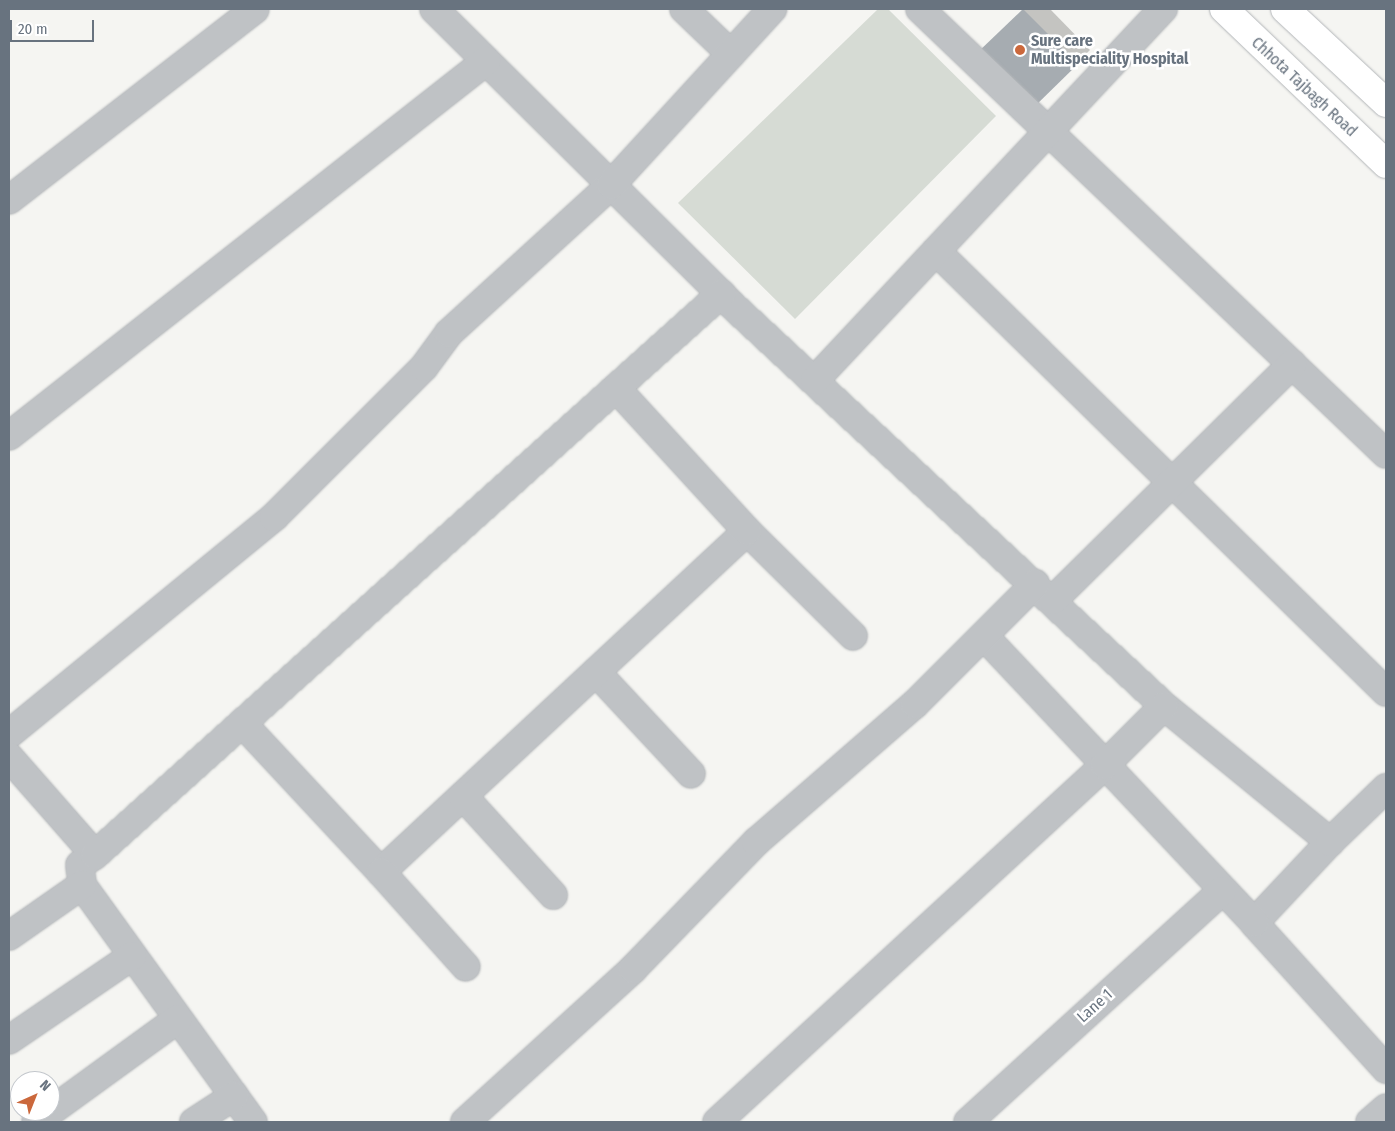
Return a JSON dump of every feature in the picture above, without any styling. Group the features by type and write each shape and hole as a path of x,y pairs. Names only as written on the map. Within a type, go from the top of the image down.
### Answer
{"main road":[{"name":"Chhota Tajbagh Road","path":"1224,9 1386,164"},
{"path":"1285,9 1386,103"}],"street":[{"path":"9,200 255,9"},
{"path":"434,9 722,294 1044,592 1164,706 1330,842"},
{"path":"684,9 731,54"},
{"path":"9,734 274,517 424,367 449,333 611,185 772,9"},
{"path":"920,9 1386,454"},
{"path":"815,380 1163,9"},
{"path":"9,436 486,61"},
{"path":"936,251 1386,692"},
{"path":"253,1122 82,885 80,864 95,855 722,294"},
{"path":"465,1122 633,969 756,842 915,704 984,636 1044,592 1171,483 1292,364"},
{"path":"616,388 747,531 853,636"},
{"path":"381,872 747,531"},
{"path":"984,636 1254,923 1386,1070"},
{"path":"596,672 691,774"},
{"path":"717,1122 1105,765 1164,706"},
{"path":"242,723 381,872 466,967"},
{"path":"9,757 95,855"},
{"path":"1254,923 1330,842 1386,788"},
{"path":"463,796 553,895"},
{"path":"9,936 82,885"},
{"name":"Lane 1","path":"968,1122 1222,890"},
{"path":"9,1040 132,956"},
{"path":"36,1122 178,1019"},
{"path":"194,1122 234,1096"},
{"path":"1370,1122 1386,1108"}],"shaded area":[{"path":"878,9 888,9 996,116 795,319 678,203"}],"building":[{"path":"1023,9 1078,64 1032,109 977,53"}],"place":[{"name":"Sure care Multispeciality Hospital","path":"1020,50"}]}
